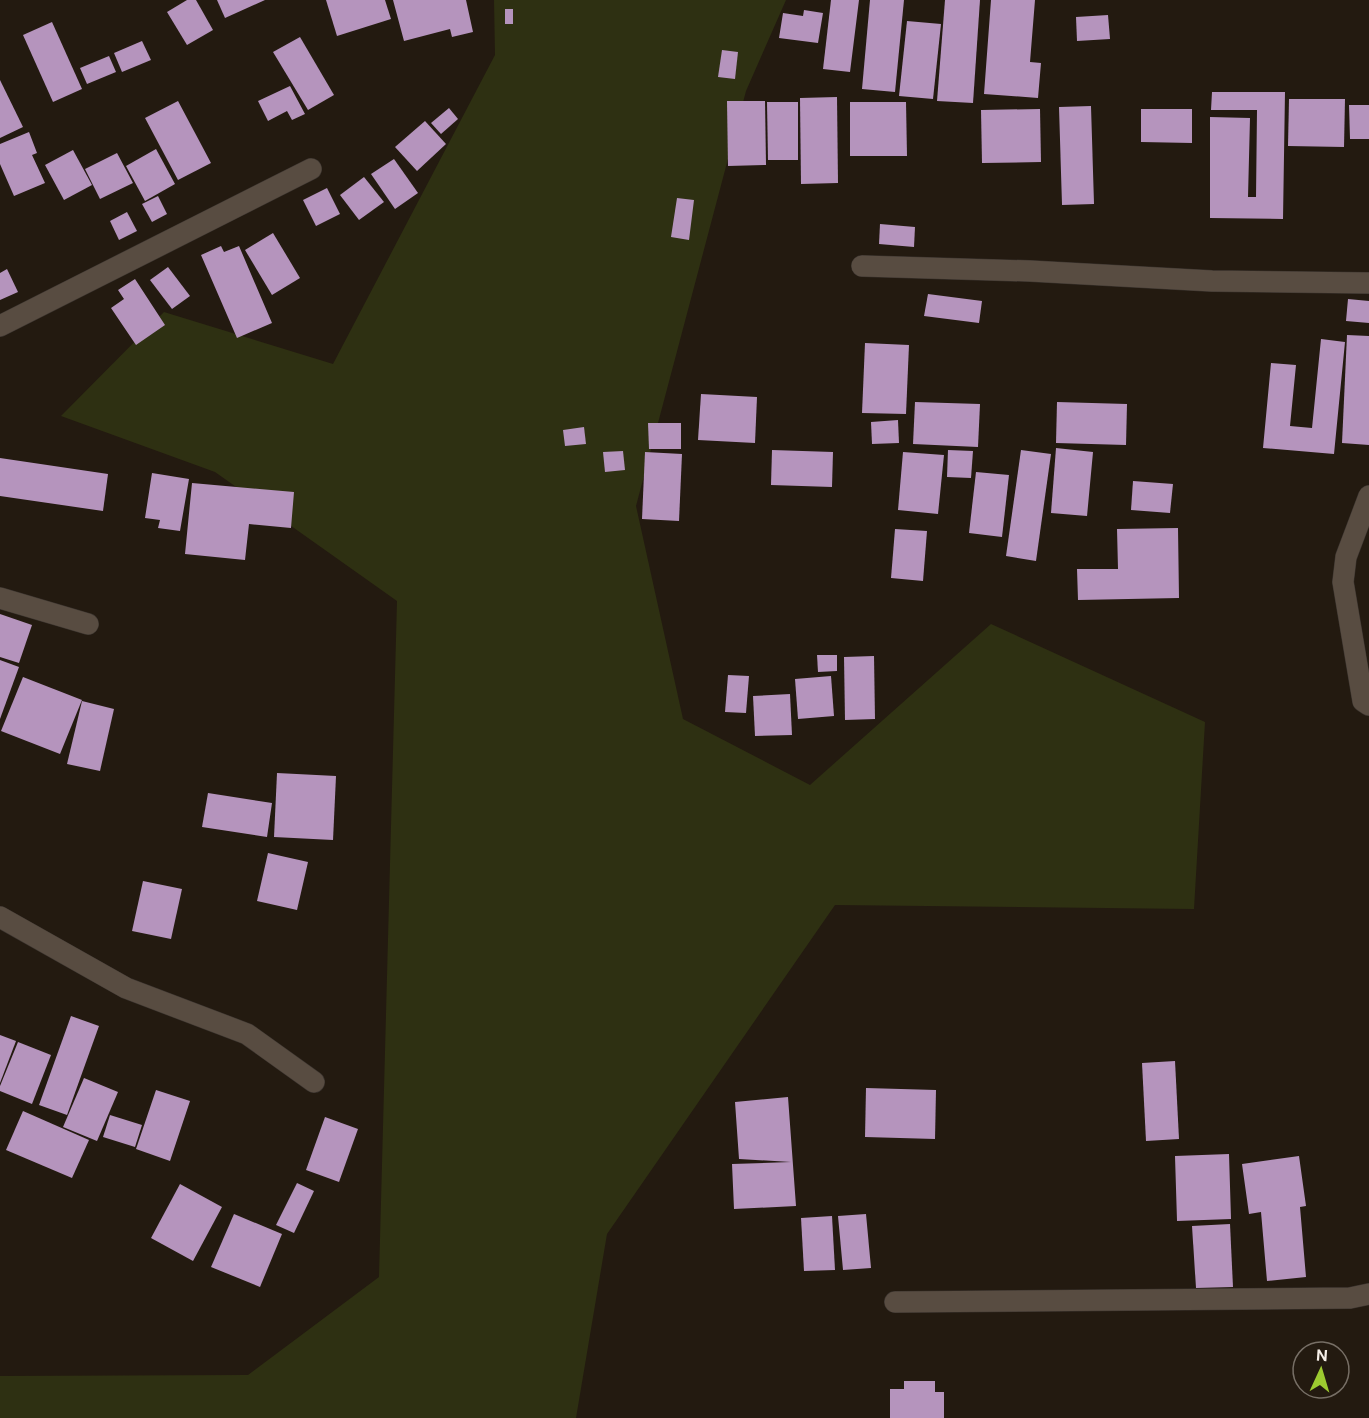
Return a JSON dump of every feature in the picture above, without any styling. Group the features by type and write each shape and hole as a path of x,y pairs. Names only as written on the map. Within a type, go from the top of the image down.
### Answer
{"street":[{"path":"0,326 310,169"},
{"path":"862,266 1030,271 1212,281 1369,283"},
{"path":"1369,496 1346,557 1343,582 1363,701 1369,705"},
{"path":"0,598 88,624"},
{"path":"0,917 126,988 247,1034 314,1082"},
{"path":"895,1302 1350,1298 1369,1294"}],"green space":[{"path":"494,0 786,0 746,91 636,506 683,719 810,785 991,624 1205,722 1194,909 835,905 607,1234 576,1418 0,1418 0,1376 248,1375 379,1277 397,601 215,472 61,416 164,312 333,364 495,55"}],"building":[{"path":"187,0 196,0 213,30 187,45 167,12"},
{"path":"217,0 265,0 225,18"},
{"path":"326,0 385,0 391,19 337,36"},
{"path":"393,0 466,0 473,32 452,37 450,29 404,41"},
{"path":"831,0 859,0 850,72 823,69"},
{"path":"870,0 904,0 895,92 862,89"},
{"path":"945,0 980,0 973,103 937,101"},
{"path":"991,0 1035,0 1030,62 1041,63 1038,98 984,94"},
{"path":"505,9 513,9 513,24 505,24"},
{"path":"804,10 823,13 818,43 779,38 783,13 803,16"},
{"path":"1108,15 1110,39 1077,41 1076,17"},
{"path":"907,21 941,24 933,99 899,96"},
{"path":"52,22 82,89 53,102 23,35"},
{"path":"300,37 334,95 308,110 273,52"},
{"path":"142,41 151,60 122,72 114,53"},
{"path":"722,50 738,52 735,79 718,77"},
{"path":"109,56 116,72 87,84 80,68"},
{"path":"0,80 23,127 0,138"},
{"path":"290,86 305,114 292,120 287,111 268,121 258,101"},
{"path":"1212,92 1285,92 1283,219 1210,218 1210,117 1250,118 1248,197 1256,197 1257,110 1211,110"},
{"path":"837,97 838,183 801,184 800,98"},
{"path":"1289,99 1345,99 1344,147 1288,146"},
{"path":"178,101 211,163 178,180 145,118"},
{"path":"727,101 765,101 766,165 728,166"},
{"path":"767,102 798,102 798,160 768,160"},
{"path":"850,102 906,102 907,156 850,156"},
{"path":"1349,105 1369,105 1369,139 1350,139"},
{"path":"1091,106 1094,204 1062,205 1059,107"},
{"path":"449,108 458,119 441,134 431,123"},
{"path":"1040,109 1041,162 982,163 981,110"},
{"path":"1141,109 1192,109 1192,143 1141,142"},
{"path":"425,121 446,144 417,171 395,147"},
{"path":"29,132 37,153 32,155 45,183 14,196 0,164 0,144"},
{"path":"156,149 175,184 145,201 126,166"},
{"path":"73,150 92,185 64,200 45,165"},
{"path":"117,153 133,183 100,199 85,169"},
{"path":"394,159 418,193 395,209 371,174"},
{"path":"364,177 384,202 359,220 340,195"},
{"path":"327,188 340,214 316,226 303,200"},
{"path":"158,196 167,214 152,222 142,204"},
{"path":"677,198 694,200 689,240 671,237"},
{"path":"127,212 137,231 119,240 110,221"},
{"path":"880,224 915,227 914,247 879,244"},
{"path":"273,233 300,278 272,295 245,250"},
{"path":"221,246 224,252 239,246 272,323 237,338 201,255"},
{"path":"168,267 190,296 172,309 150,280"},
{"path":"7,269 18,292 0,300 0,273"},
{"path":"135,279 165,325 136,345 111,308 124,299 118,290"},
{"path":"928,294 982,301 979,323 924,316"},
{"path":"1348,299 1369,301 1369,323 1346,321"},
{"path":"1347,335 1369,336 1369,445 1342,443"},
{"path":"1321,339 1345,342 1334,454 1263,448 1271,363 1296,365 1290,426 1312,428"},
{"path":"865,343 909,345 906,414 862,413"},
{"path":"701,394 757,397 755,443 698,440"},
{"path":"915,402 980,404 978,447 913,444"},
{"path":"1057,402 1127,404 1126,445 1056,443"},
{"path":"898,420 899,443 872,444 871,422"},
{"path":"648,423 681,423 681,449 649,449"},
{"path":"584,427 586,444 565,446 563,430"},
{"path":"1056,448 1093,452 1087,516 1051,513"},
{"path":"772,450 833,452 832,487 771,485"},
{"path":"948,450 973,451 971,478 947,477"},
{"path":"1021,450 1051,454 1036,561 1006,556"},
{"path":"623,451 625,470 605,472 603,452"},
{"path":"645,452 682,454 679,521 642,519"},
{"path":"903,452 944,455 938,514 898,510"},
{"path":"0,458 108,474 103,511 0,496"},
{"path":"976,472 1009,475 1002,537 969,533"},
{"path":"152,473 189,479 180,531 158,528 160,520 145,518"},
{"path":"1133,481 1173,484 1170,513 1131,510"},
{"path":"192,483 294,492 291,528 249,524 245,560 185,554"},
{"path":"1178,528 1179,598 1078,600 1077,569 1118,569 1117,529"},
{"path":"895,529 927,531 923,581 891,578"},
{"path":"0,614 32,625 19,663 0,657"},
{"path":"817,655 837,655 837,671 818,672"},
{"path":"874,656 875,719 845,720 844,657"},
{"path":"0,660 19,667 0,719"},
{"path":"728,675 749,676 746,713 725,712"},
{"path":"831,676 834,716 798,719 795,679"},
{"path":"23,677 82,700 60,754 1,731"},
{"path":"790,694 792,735 755,736 753,696"},
{"path":"82,701 114,709 100,771 67,764"},
{"path":"277,773 336,776 333,840 274,837"},
{"path":"208,793 272,803 267,837 202,827"},
{"path":"268,853 308,862 297,910 257,901"},
{"path":"143,881 182,889 171,939 132,931"},
{"path":"71,1016 99,1026 67,1115 39,1105"},
{"path":"0,1035 16,1041 0,1083"},
{"path":"18,1042 51,1055 32,1104 0,1091"},
{"path":"1175,1061 1179,1139 1146,1141 1142,1063"},
{"path":"84,1078 118,1092 97,1141 63,1127"},
{"path":"866,1088 936,1090 935,1139 865,1137"},
{"path":"156,1090 190,1101 170,1161 136,1149"},
{"path":"788,1097 796,1206 734,1209 732,1164 791,1162 739,1159 735,1102"},
{"path":"23,1111 89,1140 72,1178 6,1150"},
{"path":"110,1115 142,1125 135,1147 103,1137"},
{"path":"325,1117 358,1129 339,1182 306,1170"},
{"path":"1229,1154 1231,1219 1177,1221 1175,1156"},
{"path":"1299,1156 1306,1206 1300,1207 1306,1277 1267,1281 1261,1212 1249,1214 1242,1164"},
{"path":"297,1183 314,1191 294,1233 276,1225"},
{"path":"180,1184 222,1207 193,1261 151,1238"},
{"path":"234,1214 282,1234 260,1287 211,1267"},
{"path":"866,1214 871,1268 843,1270 838,1216"},
{"path":"832,1216 835,1270 804,1271 801,1218"},
{"path":"1230,1224 1233,1287 1196,1288 1192,1226"},
{"path":"904,1381 935,1381 935,1392 944,1392 944,1418 890,1418 890,1389 904,1389"}]}
